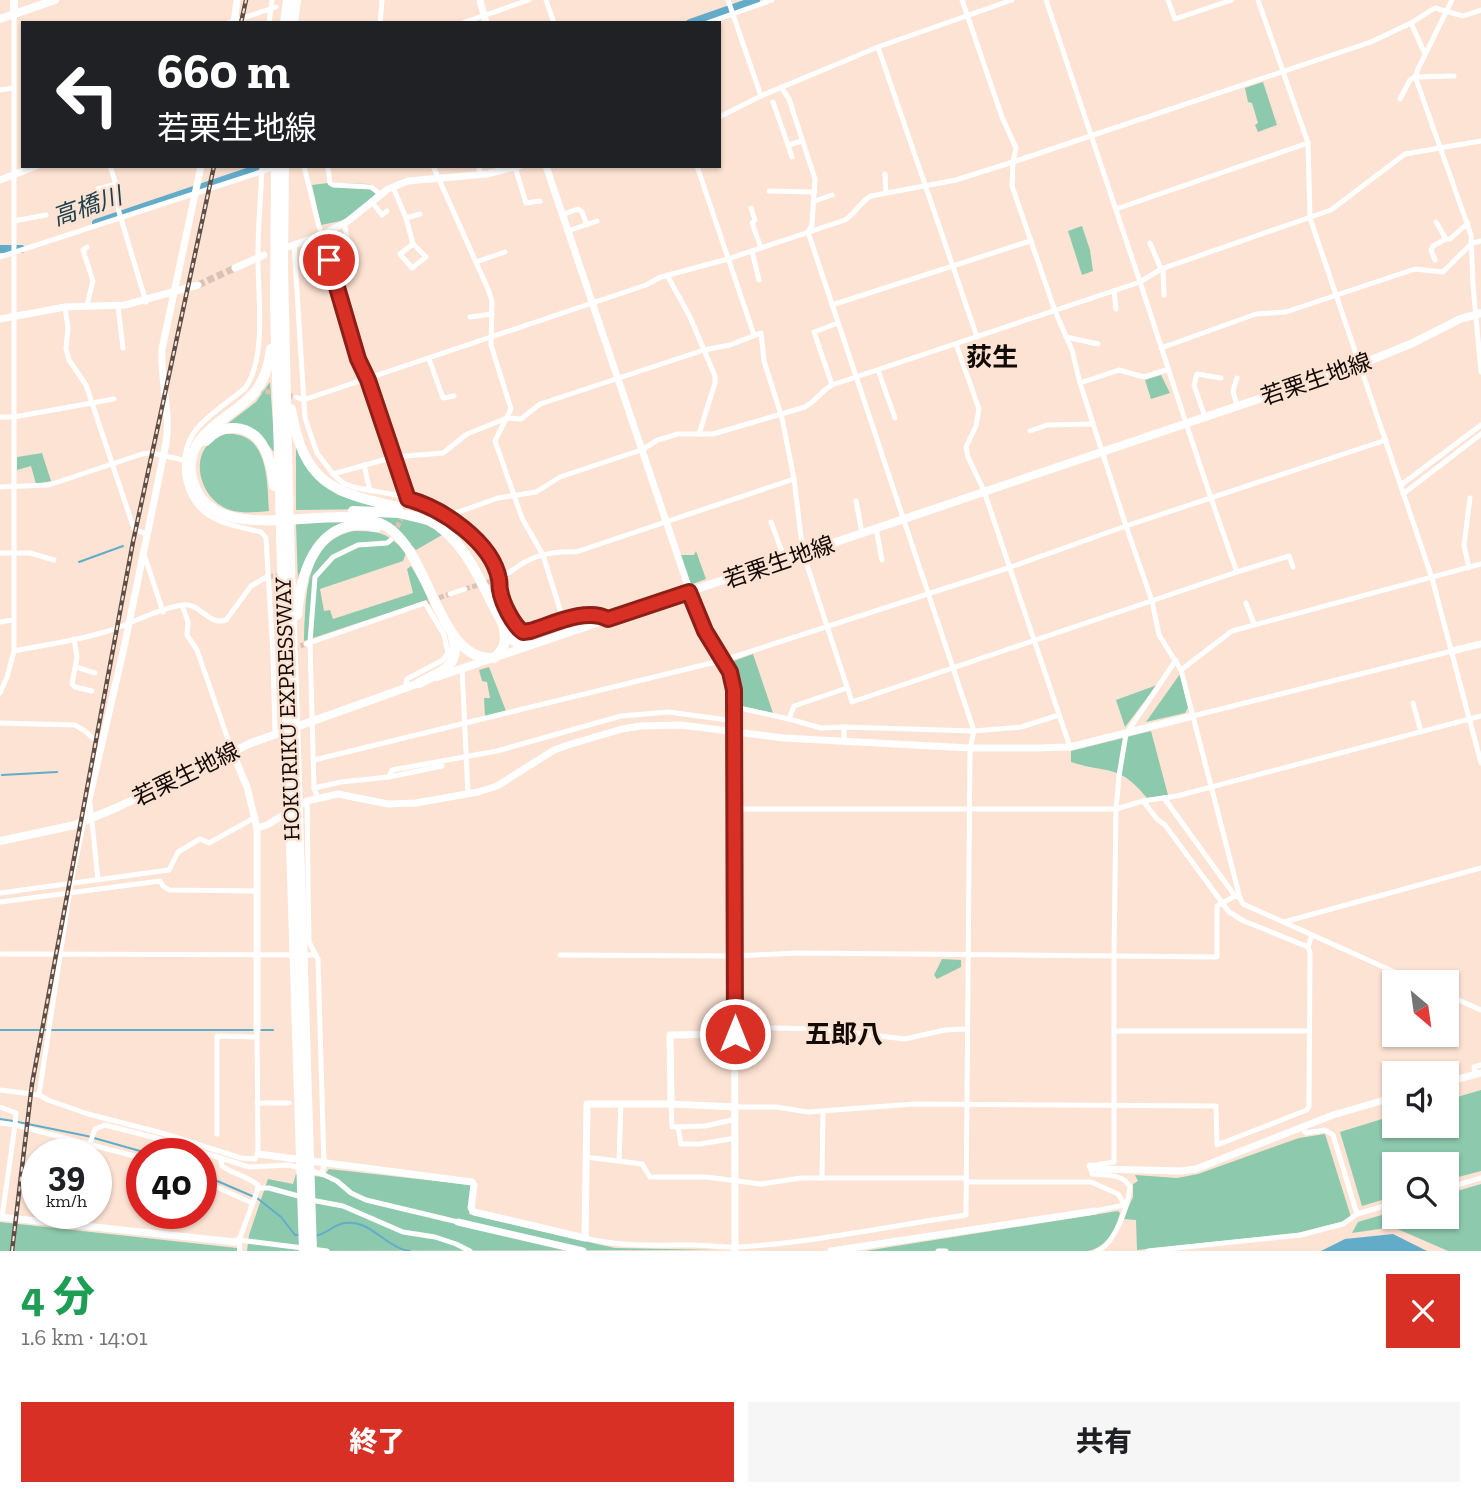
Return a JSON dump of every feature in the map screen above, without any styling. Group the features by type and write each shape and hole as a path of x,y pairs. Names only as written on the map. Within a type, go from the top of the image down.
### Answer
{"highway":[{"path":"285,21 288,0"},
{"path":"293,21 296,0"},
{"path":"280,168 272,342 267,372 249,399 206,431 197,443 191,468 196,489 212,509 224,516 239,519 357,517 372,520 395,533 408,550 461,646 469,653 495,658 505,645 503,623"},
{"path":"280,168 283,304 281,502"},
{"path":"275,234 282,533"},
{"path":"283,304 291,409 298,439 309,463 325,481 346,495 398,507 432,521 444,530 458,545 512,639 528,645"},
{"path":"281,502 269,459 260,440 251,432 234,428 222,429 211,436 199,455 198,477 209,498 226,510 248,515 377,511 432,521"},
{"path":"294,738 299,594 306,567 317,548 337,531 365,525 385,530 399,539 408,550"},
{"name":"HOKURIKU EXPRESSWAY","path":"282,533 282,581 293,714"},
{"name":"HOKURIKU EXPRESSWAY","path":"282,533 293,714"},
{"path":"419,683 441,672 453,661 456,653 451,629"},
{"name":"HOKURIKU EXPRESSWAY","path":"294,738 294,790"},
{"name":"HOKURIKU EXPRESSWAY","path":"294,738 305,1153 304,1251"},
{"name":"HOKURIKU EXPRESSWAY","path":"305,1153 312,1251"}],"main road":[{"path":"13,14 14,0"},
{"path":"0,19 55,0"},
{"name":"若栗生地線","path":"0,841 57,830 88,820 275,733 1359,365 1402,349 1450,323 1478,313"}],"street":[{"path":"232,21 237,0"},
{"path":"270,21 272,0"},
{"path":"380,21 382,0"},
{"path":"480,0 485,19 530,0"},
{"path":"546,0 553,21"},
{"path":"728,0 761,96"},
{"path":"713,21 772,0"},
{"path":"962,0 1002,117 1016,148 1012,186 1055,312 1072,350 1101,451 1152,601 1159,635 1181,670 1237,897"},
{"path":"721,116 781,87 878,47 1012,0"},
{"path":"1046,0 1167,370 1177,391 1210,498 1237,572"},
{"path":"1168,0 1175,19 1232,0"},
{"path":"1258,0 1308,144 1310,218 1432,578 1481,763"},
{"path":"1452,0 1417,76 1468,223 1472,243 1481,372"},
{"path":"248,20 273,8"},
{"path":"296,397 303,400 368,380 646,285 667,275 728,259 845,220 852,216 864,200 886,193 956,180 1283,72 1371,41 1411,23 1435,8 1463,16 1481,9"},
{"path":"0,693 13,651 13,14"},
{"path":"1411,23 1425,54"},
{"path":"878,47 977,337"},
{"path":"1400,99 1410,80 1417,76 1454,76"},
{"path":"0,90 13,85 21,78"},
{"path":"258,1154 472,1182 474,1185 471,1208 474,1212 607,1244 614,1241 735,1249 812,1240 965,1215 970,748 974,731 808,232 812,225 815,179 792,107 781,87"},
{"path":"774,102 792,156"},
{"path":"777,111 792,107"},
{"path":"788,145 802,141"},
{"path":"447,516 498,498 536,492 560,478 641,450 678,433 713,434 805,407 812,404 821,391 832,385 1055,312 1140,282 1162,268 1310,218 1342,204 1405,154 1481,141"},
{"path":"1116,209 1308,144"},
{"path":"0,180 32,168"},
{"path":"111,168 121,219 146,302"},
{"path":"97,880 88,820 89,794 103,742 164,456 169,425 162,356 201,168"},
{"path":"0,257 262,170 280,168"},
{"path":"305,168 358,359 368,380 408,502"},
{"path":"328,168 330,183 333,185 371,187 380,194"},
{"path":"434,168 492,301 491,345 511,409 495,441 522,518 543,555 567,632"},
{"path":"504,168 479,170 439,179 408,181 380,194 344,223 322,235 291,246 304,418 310,439 321,459 343,483 408,502 427,504 476,539 491,560 500,592 517,628 523,632 581,616 601,615 608,619"},
{"path":"517,168 526,202 540,201"},
{"path":"547,168 689,592 705,631 730,672 734,690 735,1249"},
{"path":"698,168 754,335"},
{"path":"262,170 259,335 251,379 245,388 196,430 183,460 187,486 200,508 219,520 261,532 266,538 276,654 275,733"},
{"path":"885,174 886,193"},
{"path":"98,189 116,184"},
{"path":"393,187 413,244 426,257 412,268 400,254 413,244"},
{"path":"769,191 815,192"},
{"path":"815,201 832,195"},
{"path":"371,201 382,215 387,211"},
{"path":"751,208 755,220 752,223 761,248"},
{"path":"562,215 578,209 587,225"},
{"path":"406,218 420,214"},
{"path":"14,220 46,215"},
{"path":"568,231 597,221"},
{"path":"1436,222 1446,239"},
{"path":"344,223 352,261"},
{"path":"1435,260 1433,246 1450,239 1468,223"},
{"path":"832,305 1030,241"},
{"path":"1161,348 1256,314 1286,312 1415,269 1443,272 1472,243 1481,241"},
{"path":"1150,243 1162,268 1164,295"},
{"path":"87,247 83,250 93,281 87,305"},
{"path":"752,251 759,280"},
{"path":"476,262 505,252"},
{"path":"235,268 261,256"},
{"path":"667,275 690,317 715,383 699,434"},
{"path":"0,319 65,307 118,306 146,302 198,285"},
{"path":"1114,291 1116,309"},
{"path":"118,306 123,348"},
{"path":"65,307 69,360 86,386 134,529 146,534"},
{"path":"470,317 492,314"},
{"path":"832,385 814,332 838,323"},
{"path":"333,474 394,457 443,453 467,433 507,418 521,419 540,404 761,333 764,361 780,414 794,479 803,553 852,702 1289,556 1293,567"},
{"path":"1066,337 1098,344"},
{"path":"956,344 979,409 976,426 966,447 968,457 984,492 1070,747"},
{"path":"429,359 443,398 454,396"},
{"path":"878,370 895,418"},
{"path":"1080,383 1114,371 1144,377 1167,370"},
{"path":"1205,417 1194,384 1197,373 1221,378"},
{"path":"1237,378 1233,391 1237,406"},
{"path":"245,388 252,389"},
{"path":"0,416 114,399"},
{"path":"1030,430 1047,425 1093,424"},
{"path":"1401,485 1481,425"},
{"path":"1404,494 1481,434"},
{"path":"314,760 724,660 1009,568 1126,526 1386,440"},
{"path":"0,487 49,485 142,454 152,453 183,460"},
{"path":"364,465 370,491"},
{"path":"497,579 543,555 556,551 576,552 794,479"},
{"path":"1469,568 1464,545 1470,498"},
{"path":"856,501 862,533"},
{"path":"771,522 785,560"},
{"path":"876,528 882,560"},
{"path":"318,798 314,788 308,643 314,577 333,557 358,545 387,543 391,540"},
{"path":"0,553 41,555 45,559 54,560"},
{"path":"141,556 145,557 163,612"},
{"path":"1181,670 1232,631 1481,564"},
{"path":"13,651 74,639 129,624 182,605 197,607 213,622 226,620 251,586 268,576"},
{"path":"450,594 466,590"},
{"path":"308,643 425,603 444,635 448,653 443,660 407,679 405,688"},
{"path":"1246,603 1255,624"},
{"path":"0,1090 39,1094 48,1100 88,1114 241,1158 255,1159 258,1154 256,817 197,650 187,635 188,622 182,605"},
{"path":"0,622 13,620"},
{"path":"74,639 76,667 72,684 92,691"},
{"path":"257,828 267,825 307,801 338,793 388,804 416,803 468,794 497,786 554,750 622,729 681,725 735,733 844,741 970,748 1070,747 1481,644"},
{"path":"1090,1166 1114,1163 1116,808 1126,734 1176,660"},
{"path":"76,667 95,673"},
{"path":"462,668 468,794"},
{"path":"789,719 794,706 847,688"},
{"path":"1412,703 1421,732"},
{"path":"735,707 821,728 974,731 1021,727 1059,715"},
{"path":"389,777 392,770 526,743 621,716 669,712 735,721"},
{"path":"734,809 1116,808 1211,787 1481,716"},
{"path":"0,723 75,725 97,742 103,742"},
{"path":"844,727 844,741"},
{"path":"314,788 442,766"},
{"path":"1164,798 1243,904 1390,970"},
{"path":"1143,800 1235,917 1308,947"},
{"path":"307,801 309,942 318,959 319,1103 324,1164 322,1174"},
{"path":"0,893 169,870 178,852 200,839 209,843 256,817"},
{"path":"39,1094 71,883 88,820"},
{"path":"1284,922 1481,868"},
{"path":"0,902 160,881 169,890 257,891"},
{"path":"560,955 735,956 809,953 1217,957 1217,906 1237,897"},
{"path":"585,1238 587,1104 765,1106 808,1112 914,1104 1216,1106 1217,1145 1307,1110 1308,947 1312,935"},
{"path":"0,954 316,955"},
{"path":"1460,1001 1481,1010"},
{"path":"736,1119 705,1126 672,1127 670,1035 735,1030 821,1029 905,1039 945,1030 966,1030"},
{"path":"1114,1031 1309,1031"},
{"path":"217,1134 217,1036 257,1033"},
{"path":"1459,1079 1478,1074 1474,1067 1481,1065"},
{"path":"1090,1166 1101,1169 1196,1169 1333,1115 1382,1101"},
{"path":"257,1103 289,1103"},
{"path":"619,1160 621,1103"},
{"path":"0,1107 13,1110 16,1116 1,1215 327,1251"},
{"path":"822,1178 823,1112"},
{"path":"0,1123 76,1138"},
{"path":"91,1138 95,1129 106,1125 161,1136 221,1160 249,1167 289,1166 322,1174 337,1181 351,1194 366,1200 583,1251"},
{"path":"678,1127 681,1144 736,1138"},
{"path":"1302,1128 1306,1133 1325,1130 1333,1135 1357,1214"},
{"path":"586,1157 642,1164 650,1177 706,1177 761,1184 801,1178 1091,1182 1118,1194 1125,1205"},
{"path":"221,1160 226,1169 250,1178 258,1185 239,1240 240,1251"},
{"path":"1090,1166 1092,1174 1120,1177 1128,1182 1130,1187 1117,1230 1103,1250"},
{"path":"1459,1184 1481,1178"},
{"path":"217,1187 253,1202"},
{"path":"258,1190 269,1188 343,1206 403,1232 435,1237 470,1251"},
{"path":"831,1251 1125,1205"},
{"path":"1147,1251 1301,1235 1343,1224 1357,1214 1382,1207"},
{"path":"938,1251 946,1251"}],"green space":[{"path":"1263,82 1277,125 1258,132 1255,125 1258,123 1245,88"},
{"path":"370,184 379,191 346,220 321,225 312,185"},
{"path":"1082,226 1093,271 1082,275 1068,231"},
{"path":"1161,375 1170,393 1151,399 1145,380"},
{"path":"270,382 275,453 259,435 248,428 226,425 256,402"},
{"path":"225,434 239,435 250,440 258,449 266,472 269,511 230,510 209,495 203,484 200,460 213,440"},
{"path":"296,442 326,486 338,495 383,509 296,510"},
{"path":"42,453 51,481 36,484 31,466 17,470 17,457"},
{"path":"369,516 417,521 442,535 416,550 401,535"},
{"path":"361,523 342,527 307,558 298,582 296,524"},
{"path":"354,531 383,534 406,553 403,561 320,589 324,611 330,610 333,619 413,593 407,569 411,566 430,599 304,641 307,591 316,559 337,537"},
{"path":"696,551 706,579 690,585 679,555 694,555"},
{"path":"753,654 773,713 741,706 739,683 731,662"},
{"path":"489,667 506,711 485,717 484,698 490,698 487,682 482,681 479,670"},
{"path":"1180,674 1188,708 1185,713 1146,722"},
{"path":"1157,685 1125,727 1116,700"},
{"path":"1151,731 1168,795 1147,798 1120,774 1071,762 1071,751"},
{"path":"942,959 961,960 961,967 937,979 934,975"},
{"path":"1481,1090 1481,1171 1459,1177 1459,1152 1382,1152 1382,1200 1362,1206 1340,1132 1382,1119 1382,1138 1459,1138 1459,1096"},
{"path":"1325,1134 1351,1217 1297,1233 1137,1250 1136,1220 1123,1219 1133,1197 1133,1184 1138,1181 1135,1175 1177,1178 1198,1174 1299,1138"},
{"path":"329,1169 471,1185 469,1214 615,1248 719,1250 247,1251 249,1235 268,1179 293,1184 296,1174 323,1177"},
{"path":"1481,1184 1481,1251 1448,1251 1398,1229 1459,1229 1459,1190"},
{"path":"1118,1211 1118,1220 1110,1237 1088,1251 865,1251"},
{"path":"1382,1215 1382,1229 1352,1233 1358,1222"},
{"path":"0,1222 21,1224 21,1229 64,1229 237,1248 237,1251 0,1251"}],"water":[{"path":"1393,1234 1427,1251 1321,1251 1345,1239"}],"waterway":[{"name":"高橋川","path":"696,21 756,0"},
{"name":"高橋川","path":"96,223 259,168"},
{"name":"高橋川","path":"0,249 21,249"},
{"path":"79,562 123,546"},
{"path":"2,775 57,772"},
{"path":"0,1030 254,1030"},
{"path":"260,1030 273,1030"},
{"path":"0,1119 13,1121"},
{"path":"18,1122 126,1147"},
{"path":"217,1181 252,1196"},
{"path":"257,1198 298,1235"},
{"path":"314,1236 341,1224 354,1223 370,1229 393,1245 410,1251"}],"tunnel":[{"path":"198,285 235,268"},
{"path":"258,390 296,397"},
{"path":"394,534 408,504"},
{"path":"268,576 315,577"},
{"path":"465,589 495,580"},
{"path":"425,603 450,594"},
{"path":"279,653 306,644"}],"railway":[{"path":"241,21 246,0"},
{"path":"12,1251 32,1084 133,542 214,168"}],"district":[{"name":"荻生","path":"992,357"},
{"name":"五郎八","path":"844,1034"}],"route":[{"path":"329,260 358,359 368,380 408,499 427,504 476,539 491,560 499,578 500,592 517,628 523,632 530,631 581,616 601,615 608,619 689,592 705,631 730,672 734,690 735,1034"}]}
